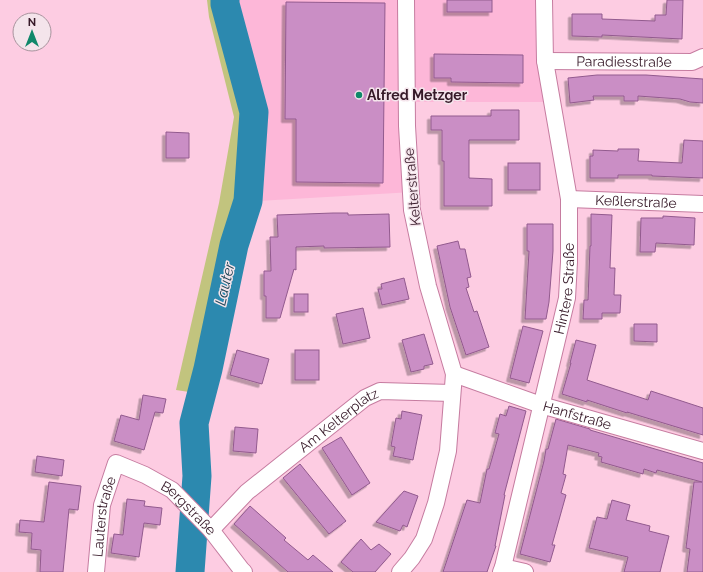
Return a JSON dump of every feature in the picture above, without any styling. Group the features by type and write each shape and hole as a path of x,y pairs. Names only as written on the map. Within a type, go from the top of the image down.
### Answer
{"street":[{"name":"Kelterstraße","path":"406,0 408,126 412,210 428,286 454,374 452,393"},
{"name":"Hintere Straße","path":"502,569 567,298 569,262 569,199 545,61 544,0"},
{"name":"Paradiesstraße","path":"545,61 692,62 703,58"},
{"name":"Keßlerstraße","path":"569,199 703,204"},
{"name":"Hanfstraße","path":"454,374 541,405 703,451"},
{"name":"Am Kelterplatz","path":"211,530 247,492 365,398 380,391 452,393"},
{"path":"400,572 412,558 424,539 436,503 448,451 452,393"},
{"name":"Bergstraße","path":"116,464 145,475 172,490 211,530 244,572"},
{"name":"Lauterstraße","path":"96,572 102,505 116,464"},
{"path":"502,569 525,572"}],"shaded area":[{"path":"233,0 549,0 551,102 407,102 413,192 258,201 263,114"}],"green space":[{"path":"207,0 233,0 263,114 258,201 209,395 176,390 219,203 234,117 209,17"}],"building":[{"path":"447,0 492,0 492,12 447,12"},
{"path":"667,0 683,0 682,39 602,35 602,37 572,36 572,14 602,14 602,19 655,21 655,15 666,15"},
{"path":"286,2 385,3 383,183 296,182 296,119 285,119"},
{"path":"434,54 523,55 523,83 451,82 451,78 434,78"},
{"path":"597,75 646,75 703,79 703,103 690,102 680,99 638,96 638,101 624,101 624,96 593,96 594,100 570,103 568,78"},
{"path":"491,110 519,110 519,140 469,140 469,178 492,179 492,206 444,206 442,130 431,130 431,116 491,116"},
{"path":"166,132 189,133 189,158 166,158"},
{"path":"684,140 703,141 703,178 618,175 618,178 590,178 590,156 593,156 593,150 618,151 618,149 639,149 638,161 682,163"},
{"path":"508,163 540,163 540,190 508,190"},
{"path":"348,213 348,215 389,214 390,247 296,247 296,270 294,269 280,318 266,318 264,271 271,271 270,237 278,237 277,215"},
{"path":"591,214 612,215 610,268 615,268 614,295 621,295 620,313 602,313 602,319 583,319 584,300 588,300"},
{"path":"663,216 695,218 694,245 656,243 655,252 640,252 641,218 663,218"},
{"path":"527,224 553,224 553,251 549,302 546,319 525,319 529,251 527,251"},
{"path":"458,241 460,249 465,249 471,277 467,278 469,287 466,288 474,312 477,311 489,347 466,355 450,307 437,246"},
{"path":"404,278 409,299 382,305 378,289 382,289 381,284"},
{"path":"294,294 308,294 308,312 294,312"},
{"path":"363,308 370,338 343,344 336,314"},
{"path":"634,324 657,324 657,342 634,341"},
{"path":"523,326 543,331 529,383 510,378"},
{"path":"424,334 433,364 424,366 424,369 411,372 402,340"},
{"path":"576,340 596,345 587,380 648,400 651,391 703,408 703,435 587,400 587,402 562,394"},
{"path":"237,350 269,359 262,384 230,375"},
{"path":"295,350 319,350 319,380 295,380"},
{"path":"143,395 166,399 163,413 155,412 144,450 114,441 121,415 139,420"},
{"path":"509,406 526,411 504,495 496,546 487,572 443,572 467,500 480,503 487,469 489,469 499,434 495,433 500,414 506,416"},
{"path":"402,411 422,415 413,460 393,456 395,447 391,446 396,418 401,419"},
{"path":"556,419 703,463 703,572 687,572 690,549 686,548 694,482 702,482 657,470 656,473 644,469 643,474 601,462 602,457 598,456 599,453 568,445 563,474 566,475 561,493 566,495 552,545 555,545 550,562 520,554 546,449 548,449"},
{"path":"235,427 258,429 256,453 233,451"},
{"path":"341,437 370,483 352,495 322,448"},
{"path":"37,456 64,460 62,476 35,472"},
{"path":"300,464 346,521 329,534 283,478"},
{"path":"49,482 81,486 78,510 69,509 63,572 40,572 41,550 31,549 32,533 19,532 20,520 44,522"},
{"path":"404,491 418,496 407,527 403,525 400,531 376,522"},
{"path":"127,499 145,501 144,506 162,508 160,525 144,523 139,557 111,553 114,534 123,535"},
{"path":"612,500 630,505 626,520 650,526 649,531 669,536 660,572 624,572 628,557 589,548 597,517 607,519"},
{"path":"250,506 286,538 284,540 308,560 313,555 333,572 288,572 234,524"},
{"path":"361,539 371,550 379,544 391,554 375,572 353,572 341,562"}],"waterway":[{"name":"Lauter","path":"190,572 197,476 194,423 208,369 234,245 248,201 254,112 225,0"}],"place":[{"name":"Alfred Metzger","path":"359,95"}]}
